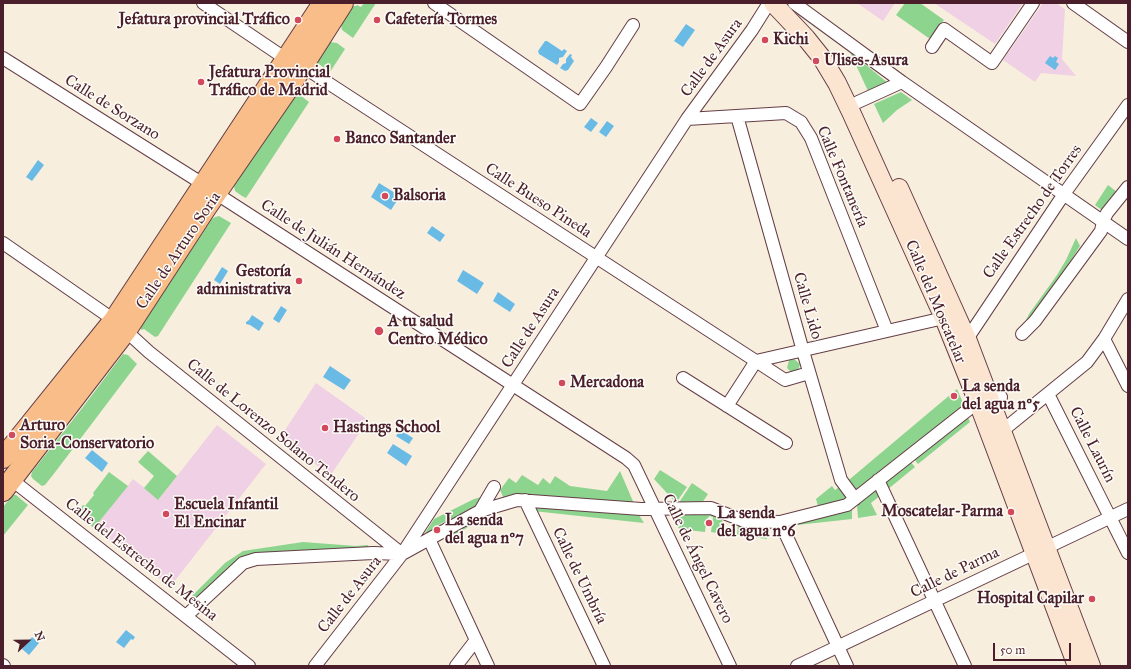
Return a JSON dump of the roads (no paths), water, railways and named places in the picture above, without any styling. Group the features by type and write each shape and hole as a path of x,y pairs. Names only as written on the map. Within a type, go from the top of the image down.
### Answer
{"main road":[{"name":"Calle de Arturo Soria","path":"8,485 120,326 210,189 292,83 294,62 323,3"},
{"name":"Calle de Arturo Soria","path":"294,62 344,3"},
{"name":"Calle de Arturo Soria","path":"3,458 120,326"}],"street":[{"name":"Calle Bueso Pineda","path":"203,3 785,380 809,373"},
{"path":"434,3 580,104 606,68 634,24"},
{"name":"Calle de Asura","path":"315,666 402,554 687,119 752,30 769,3"},
{"name":"Calle del Moscatelar","path":"773,3 791,21 822,58 837,82 944,318 990,401 1002,430 1077,666"},
{"name":"Calle del Moscatelar","path":"789,3 826,46 844,73 917,226 967,339 990,401 1040,550 1091,666"},
{"path":"794,3 902,82 1128,239"},
{"path":"932,46 944,29 992,64 1033,3"},
{"path":"1073,3 1128,42"},
{"name":"Calle de Sorzano","path":"3,58 210,189"},
{"path":"858,102 902,82"},
{"name":"Calle Estrecho de Torres","path":"967,339 1064,194 1128,105"},
{"name":"Calle Fontanería","path":"687,119 786,113 801,122 811,138 887,331"},
{"name":"Calle Lido","path":"737,116 809,373 841,480 855,499"},
{"path":"1022,334 1035,321 1101,231 1102,221 1128,187"},
{"name":"Calle de Julián Hernández","path":"210,189 626,458 634,465"},
{"name":"Calle de Lorenzo Solano Tendero","path":"3,243 120,326 149,352 402,554"},
{"path":"1002,430 1087,362 1104,339 1128,300"},
{"path":"727,406 756,361 944,318"},
{"path":"1104,339 1128,386"},
{"path":"683,378 786,443"},
{"name":"Calle Laurín","path":"1048,394 1128,553"},
{"path":"186,616 243,563 256,559 373,553 402,554 480,511 517,500 655,509 711,508 744,521 780,522 847,505 969,409 990,401"},
{"name":"Calle de Ángel Cavero","path":"634,465 730,666"},
{"path":"878,480 965,666"},
{"name":"Calle del Estrecho de Mesina","path":"8,485 186,616 249,666"},
{"path":"480,511 494,487"},
{"name":"Calle de Umbría","path":"525,500 604,666"},
{"name":"Calle de Parma","path":"797,666 1128,509"},
{"path":"780,522 847,666"},
{"path":"429,539 488,666"},
{"path":"456,666 476,640"}],"water":[{"path":"686,24 695,30 683,47 674,41"},
{"path":"545,41 562,51 564,49 567,51 563,57 559,58 557,65 539,54 538,51"},
{"path":"570,54 572,55 571,57 574,61 568,70 565,71 560,68 566,63 566,59"},
{"path":"1050,56 1053,58 1055,56 1058,58 1056,62 1059,64 1055,70 1045,63"},
{"path":"591,118 598,123 591,132 584,127"},
{"path":"607,121 614,126 606,137 599,132"},
{"path":"38,160 44,165 32,181 26,177"},
{"name":"Balsoria","path":"379,183 400,196 391,210 371,197"},
{"path":"432,226 445,235 440,242 427,233"},
{"path":"222,267 228,271 220,284 214,280"},
{"path":"463,270 484,283 477,294 457,281"},
{"path":"498,292 515,304 510,312 493,301"},
{"path":"281,306 287,310 279,323 273,319"},
{"path":"252,315 264,323 259,331 246,324"},
{"path":"330,366 351,380 344,390 323,377"},
{"path":"400,430 413,438 409,444 396,436"},
{"path":"393,444 412,456 406,466 387,453"},
{"path":"92,450 108,463 102,472 85,458"},
{"path":"126,630 135,637 133,640 131,639 124,648 116,642"},
{"path":"32,637 39,643 29,655 22,649"}],"place":[{"name":"Jefatura provincial Tráfico","path":"298,20"},
{"name":"Cafetería Tormes","path":"377,20"},
{"name":"Kichi","path":"765,40"},
{"name":"Ulises-Asura","path":"816,61"},
{"name":"Jefatura Provincial Tráfico de Madrid","path":"201,82"},
{"name":"Banco Santander","path":"337,139"},
{"name":"Balsoria","path":"385,196"},
{"name":"Gestoría administrativa","path":"299,281"},
{"name":"A tu salud Centro Médico","path":"379,331"},
{"name":"Mercadona","path":"562,383"},
{"name":"La senda del agua nº5","path":"954,396"},
{"name":"Hastings School","path":"325,428"},
{"name":"Arturo Soria-Conservatorio","path":"12,435"},
{"name":"Moscatelar-Parma","path":"1011,512"},
{"name":"Escuela Infantil El Encinar","path":"166,514"},
{"name":"La senda del agua nº6","path":"709,523"},
{"name":"La senda del agua nº7","path":"437,530"},
{"name":"Hospital Capilar","path":"1092,599"}]}
